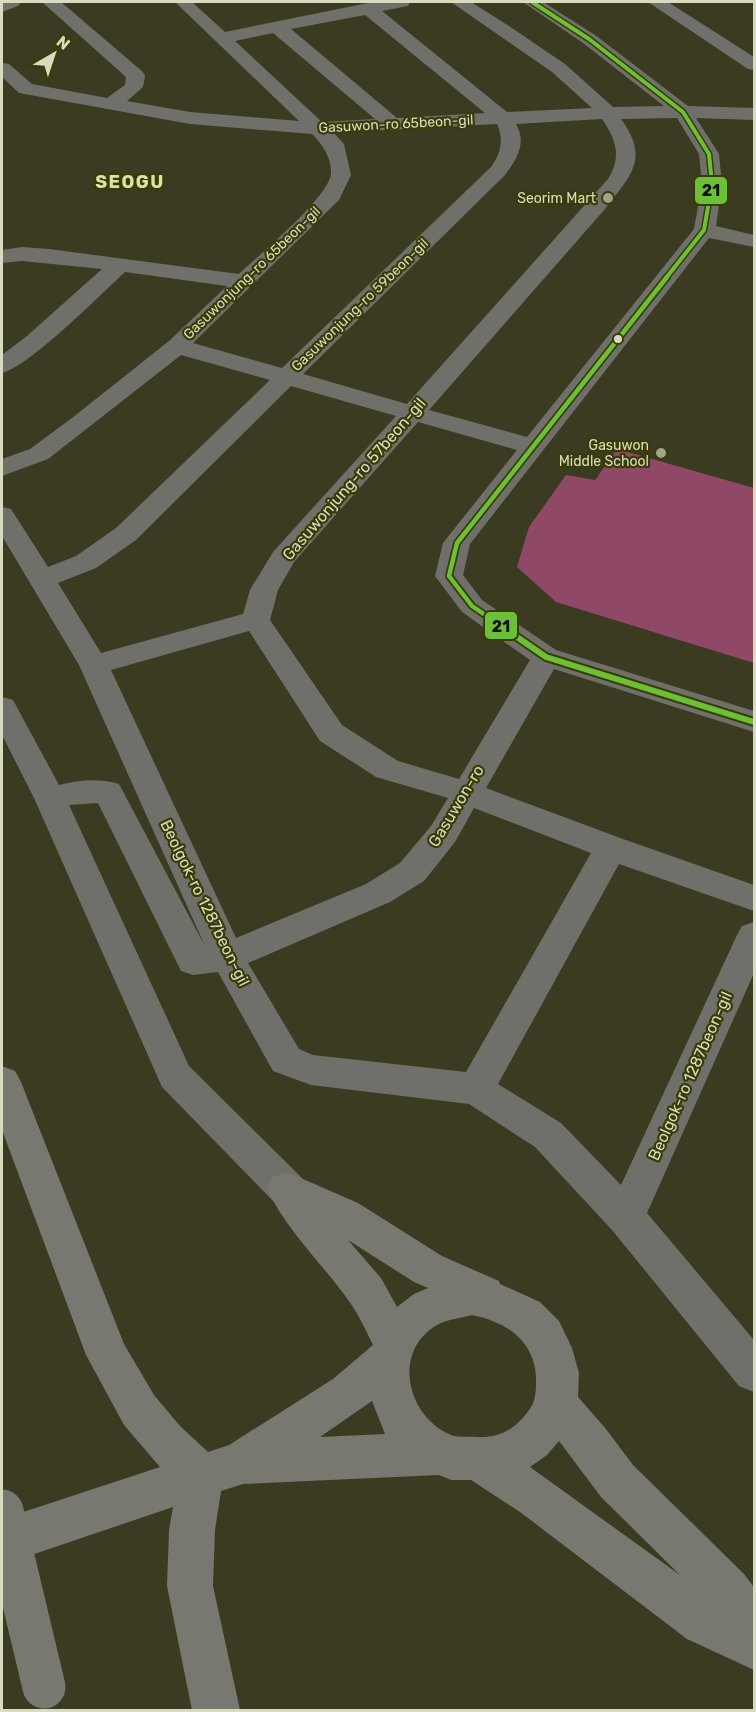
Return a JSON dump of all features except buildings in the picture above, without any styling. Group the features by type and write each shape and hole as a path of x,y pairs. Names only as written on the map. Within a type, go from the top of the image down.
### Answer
{"main road":[{"path":"2,1082 106,1355 139,1410 165,1441 220,1469 504,1456 527,1444 544,1427 556,1405 559,1379 554,1353 541,1330 521,1312 428,1269 344,1216 287,1189"},
{"path":"287,1189 320,1237 366,1291 391,1351 387,1383 392,1404 403,1424 419,1441 459,1457 536,1496 704,1622 754,1646"},
{"path":"2,1542 220,1469 348,1394 391,1351 407,1322 426,1307 448,1298 472,1296 497,1300"},
{"path":"556,1405 590,1444 617,1481 728,1590 754,1625"},
{"path":"216,1710 190,1586 192,1530 220,1469"},
{"path":"2,1511 47,1699"}],"street":[{"path":"2,7 12,2"},
{"path":"51,2 136,76 134,87 110,105"},
{"path":"183,2 221,38 402,2"},
{"name":"Gasuwonjung-ro 57beon-gil","path":"256,621 264,590 283,558 598,205 620,176 627,154 621,135 607,113 586,89 460,2"},
{"path":"532,2 589,39 683,112 709,154 712,184 708,216 704,230 628,323 458,543 449,576 472,606 546,657 754,722"},
{"path":"657,2 754,65"},
{"path":"368,8 503,119"},
{"path":"277,27 392,124"},
{"name":"Gasuwonjung-ro 65beon-gil","path":"2,468 39,454 177,346 329,200 341,175 334,144 221,38"},
{"name":"Gasuwon-ro 65beon-gil","path":"4,75 26,89 110,105 202,119 316,128 607,113 683,112"},
{"path":"683,112 754,114"},
{"name":"Gasuwonjung-ro 59beon-gil","path":"40,580 86,562 126,534 498,171 510,154 513,139 503,119"},
{"path":"704,230 754,241"},
{"path":"2,256 40,255 244,281"},
{"path":"2,366 35,341 119,266"},
{"path":"177,346 533,447"},
{"name":"Beolgok-ro 1287beon-gil","path":"2,515 94,665 227,957 286,1060 311,1070 476,1089 548,1135 626,1217 754,1372"},
{"path":"94,665 256,621 331,733 387,768 465,792 611,848 754,898"},
{"name":"Gasuwon-ro","path":"50,798 83,790 108,792 193,962 227,957 378,893 412,872 443,834 465,792 546,657"},
{"path":"2,707 50,798 175,1076 287,1189"},
{"path":"476,1089 611,848"},
{"name":"Beolgok-ro 1287beon-gil","path":"626,1217 754,935"}],"shaded area":[{"name":"Gasuwon Middle School","path":"617,449 754,488 754,663 556,602 517,567 529,527 566,475 595,480"}],"transit line":[{"name":"21","path":"532,2 589,39 683,112 709,154 712,184 704,230 457,543 449,576 472,606 546,657 754,722"}],"place":[{"name":"Seorim Mart","path":"608,198"},
{"name":"Gasuwon Middle School","path":"661,453"}],"district":[{"name":"SEOGU","path":"130,182"}]}
